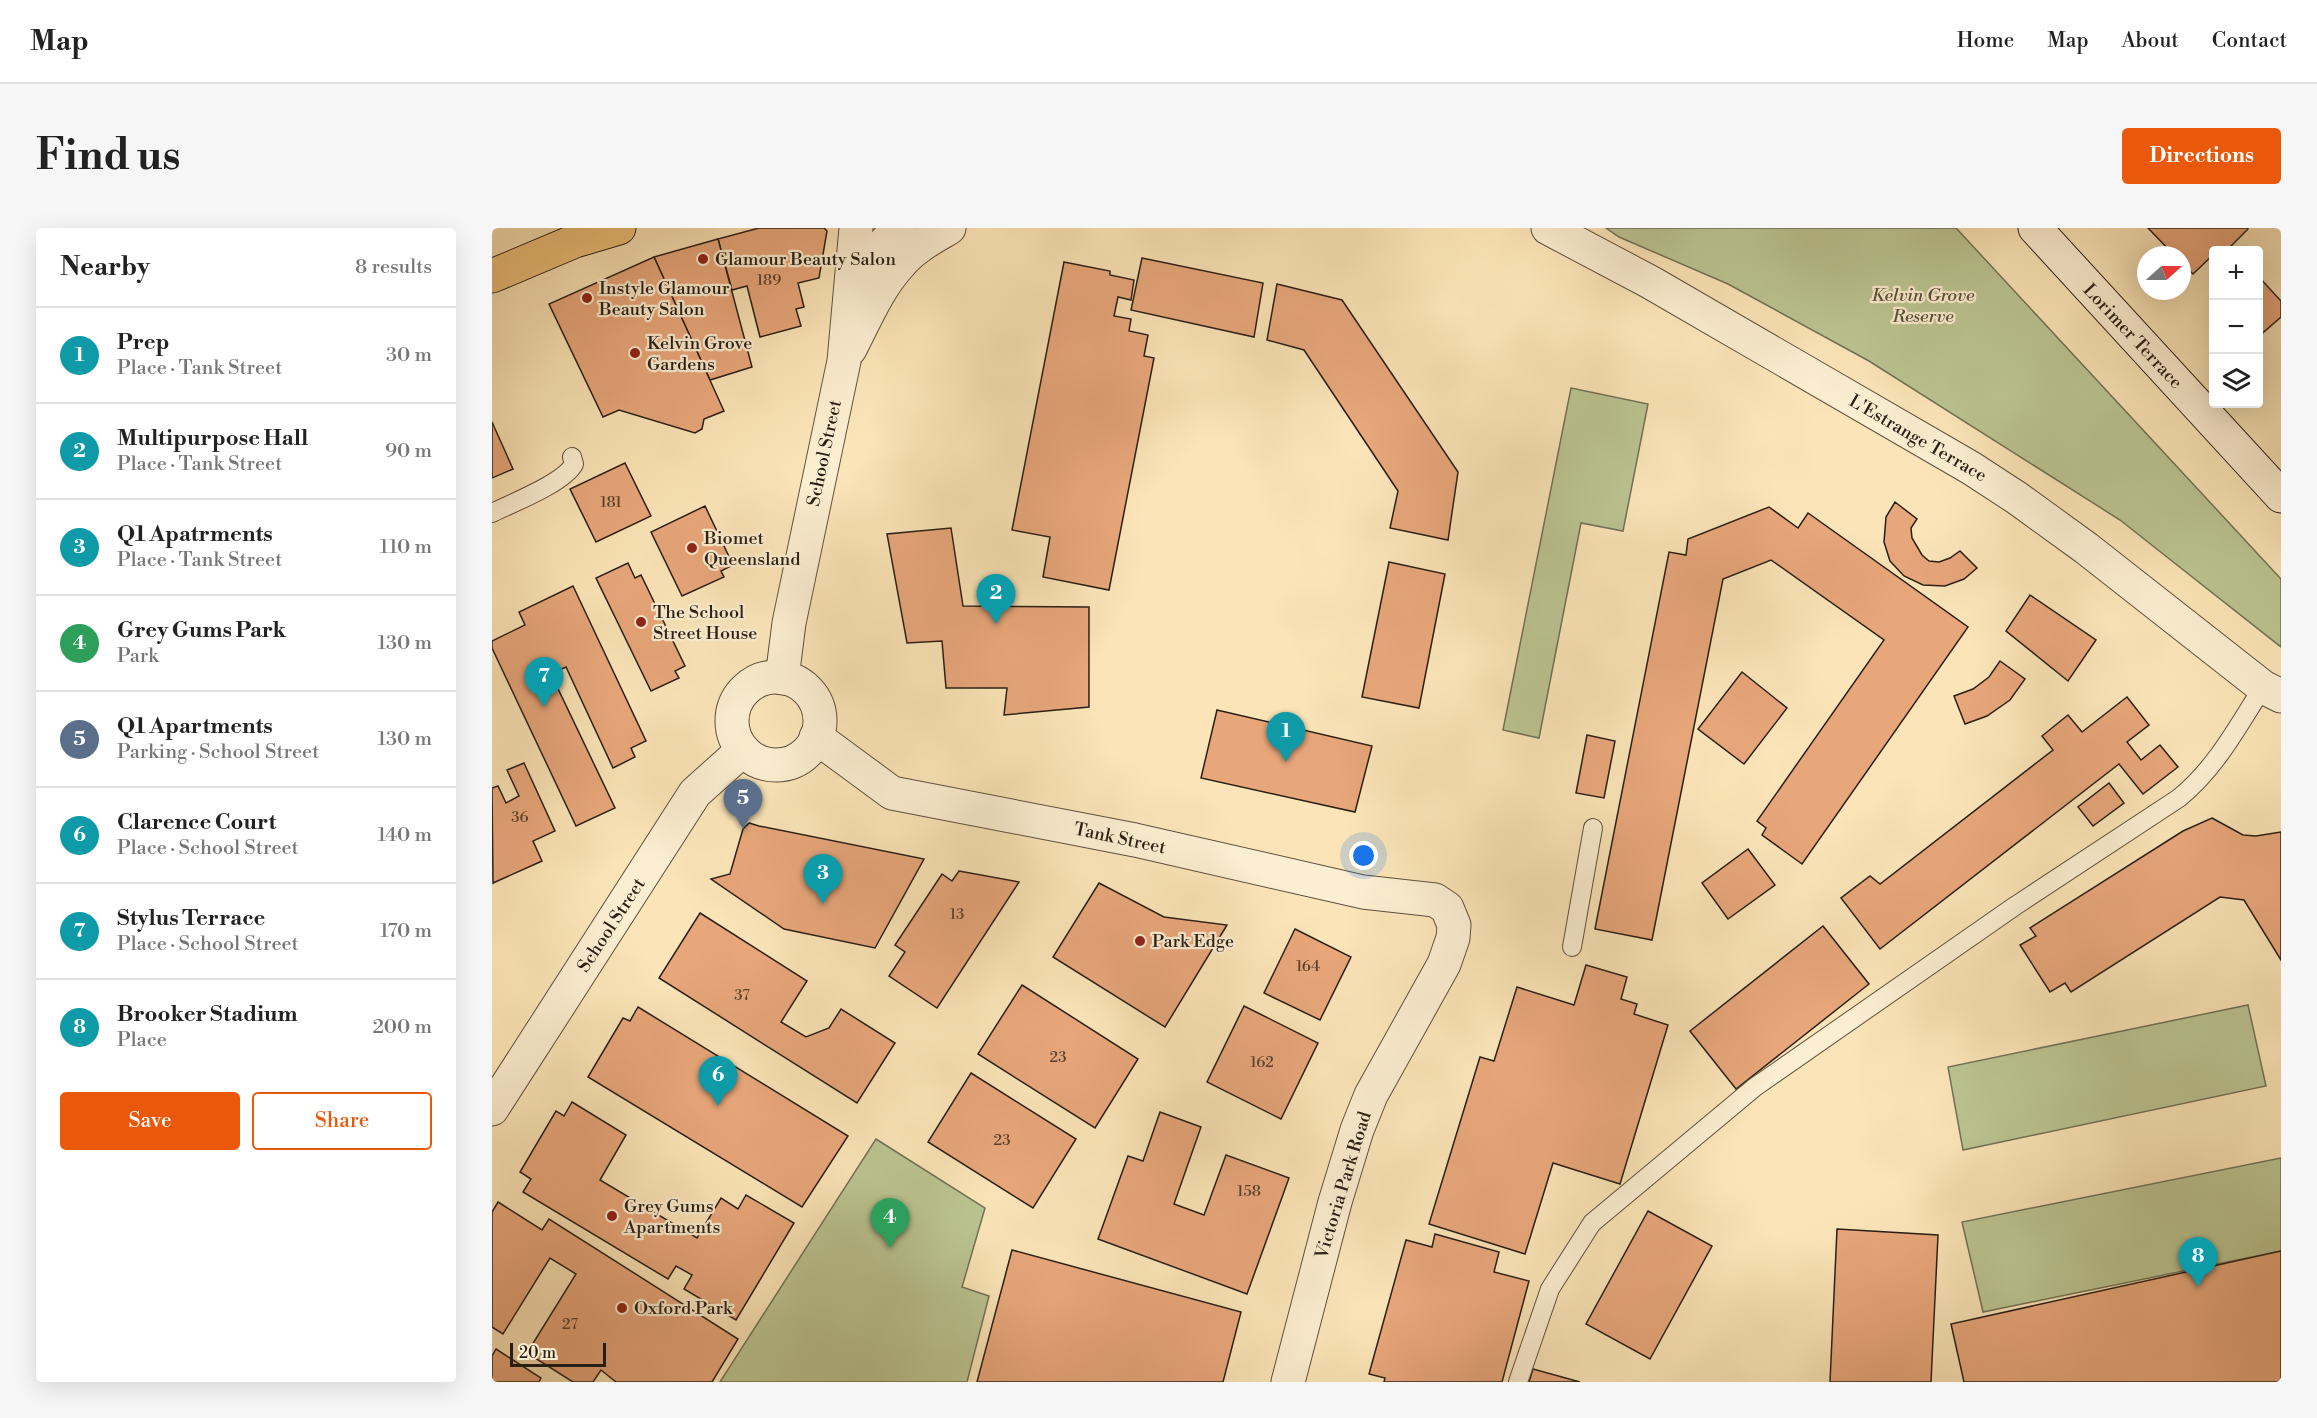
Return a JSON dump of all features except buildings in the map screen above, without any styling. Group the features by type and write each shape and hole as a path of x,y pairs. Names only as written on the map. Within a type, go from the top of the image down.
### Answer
{"main road":[{"path":"492,276 575,241 619,228"}],"street":[{"name":"School Street","path":"782,678 789,623 844,361 856,228"},
{"path":"844,361 856,287 881,246 900,228"},
{"path":"844,361 885,284 900,262 949,228"},
{"name":"L'Estrange Terrace","path":"1548,228 1650,282 1971,468 2017,498 2085,548 2275,697"},
{"name":"Lorimer Terrace","path":"2035,228 2281,496"},
{"path":"769,678 782,678 795,681 806,689 814,699 819,724 816,737 803,755 783,764 768,764 754,760 735,739 732,726 733,712 737,700 745,689 769,678"},
{"name":"Tank Street","path":"816,737 892,793 1135,840 1363,892 1421,897 1440,902"},
{"name":"School Street","path":"492,1109 695,793 743,750"},
{"name":"Victoria Park Road","path":"1288,1382 1335,1202 1363,1113 1436,980 1450,947 1454,925 1450,913 1440,902"}],"lane":[{"path":"492,513 554,482 568,472 574,464 572,457"},
{"path":"1518,1382 1550,1289 1592,1223 1755,1087 2015,906 2179,798 2197,783 2275,697"},
{"path":"1572,947 1593,828"}],"green space":[{"name":"Kelvin Grove Reserve","path":"1606,228 1956,228 2281,579 2281,647 2120,520 1869,361 1728,284 1619,237"},
{"path":"1571,388 1648,404 1623,531 1581,523 1539,738 1503,730"},
{"path":"2248,1005 2266,1086 1963,1150 1948,1067"},
{"path":"876,1139 985,1208 962,1287 989,1296 967,1382 720,1382"},
{"path":"2281,1158 2281,1251 1983,1312 1962,1222"}],"place":[{"name":"Glamour Beauty Salon","path":"703,259"},
{"name":"Instyle Glamour Beauty Salon","path":"587,298"},
{"name":"Kelvin Grove Gardens","path":"635,353"},
{"name":"Biomet Queensland","path":"692,548"},
{"name":"The School Street House","path":"641,622"},
{"name":"Multipurpose Hall","path":"996,624"},
{"name":"Stylus Terrace","path":"544,707"},
{"name":"Prep","path":"1286,762"},
{"name":"Q1 Apartments","path":"743,829"},
{"name":"Q1 Apatrments","path":"823,904"},
{"name":"Park Edge","path":"1140,941"},
{"name":"Clarence Court","path":"718,1106"},
{"name":"Grey Gums Apartments","path":"612,1216"},
{"name":"Grey Gums Park","path":"890,1248"},
{"name":"Brooker Stadium","path":"2198,1287"},
{"name":"Oxford Park","path":"622,1308"}]}
